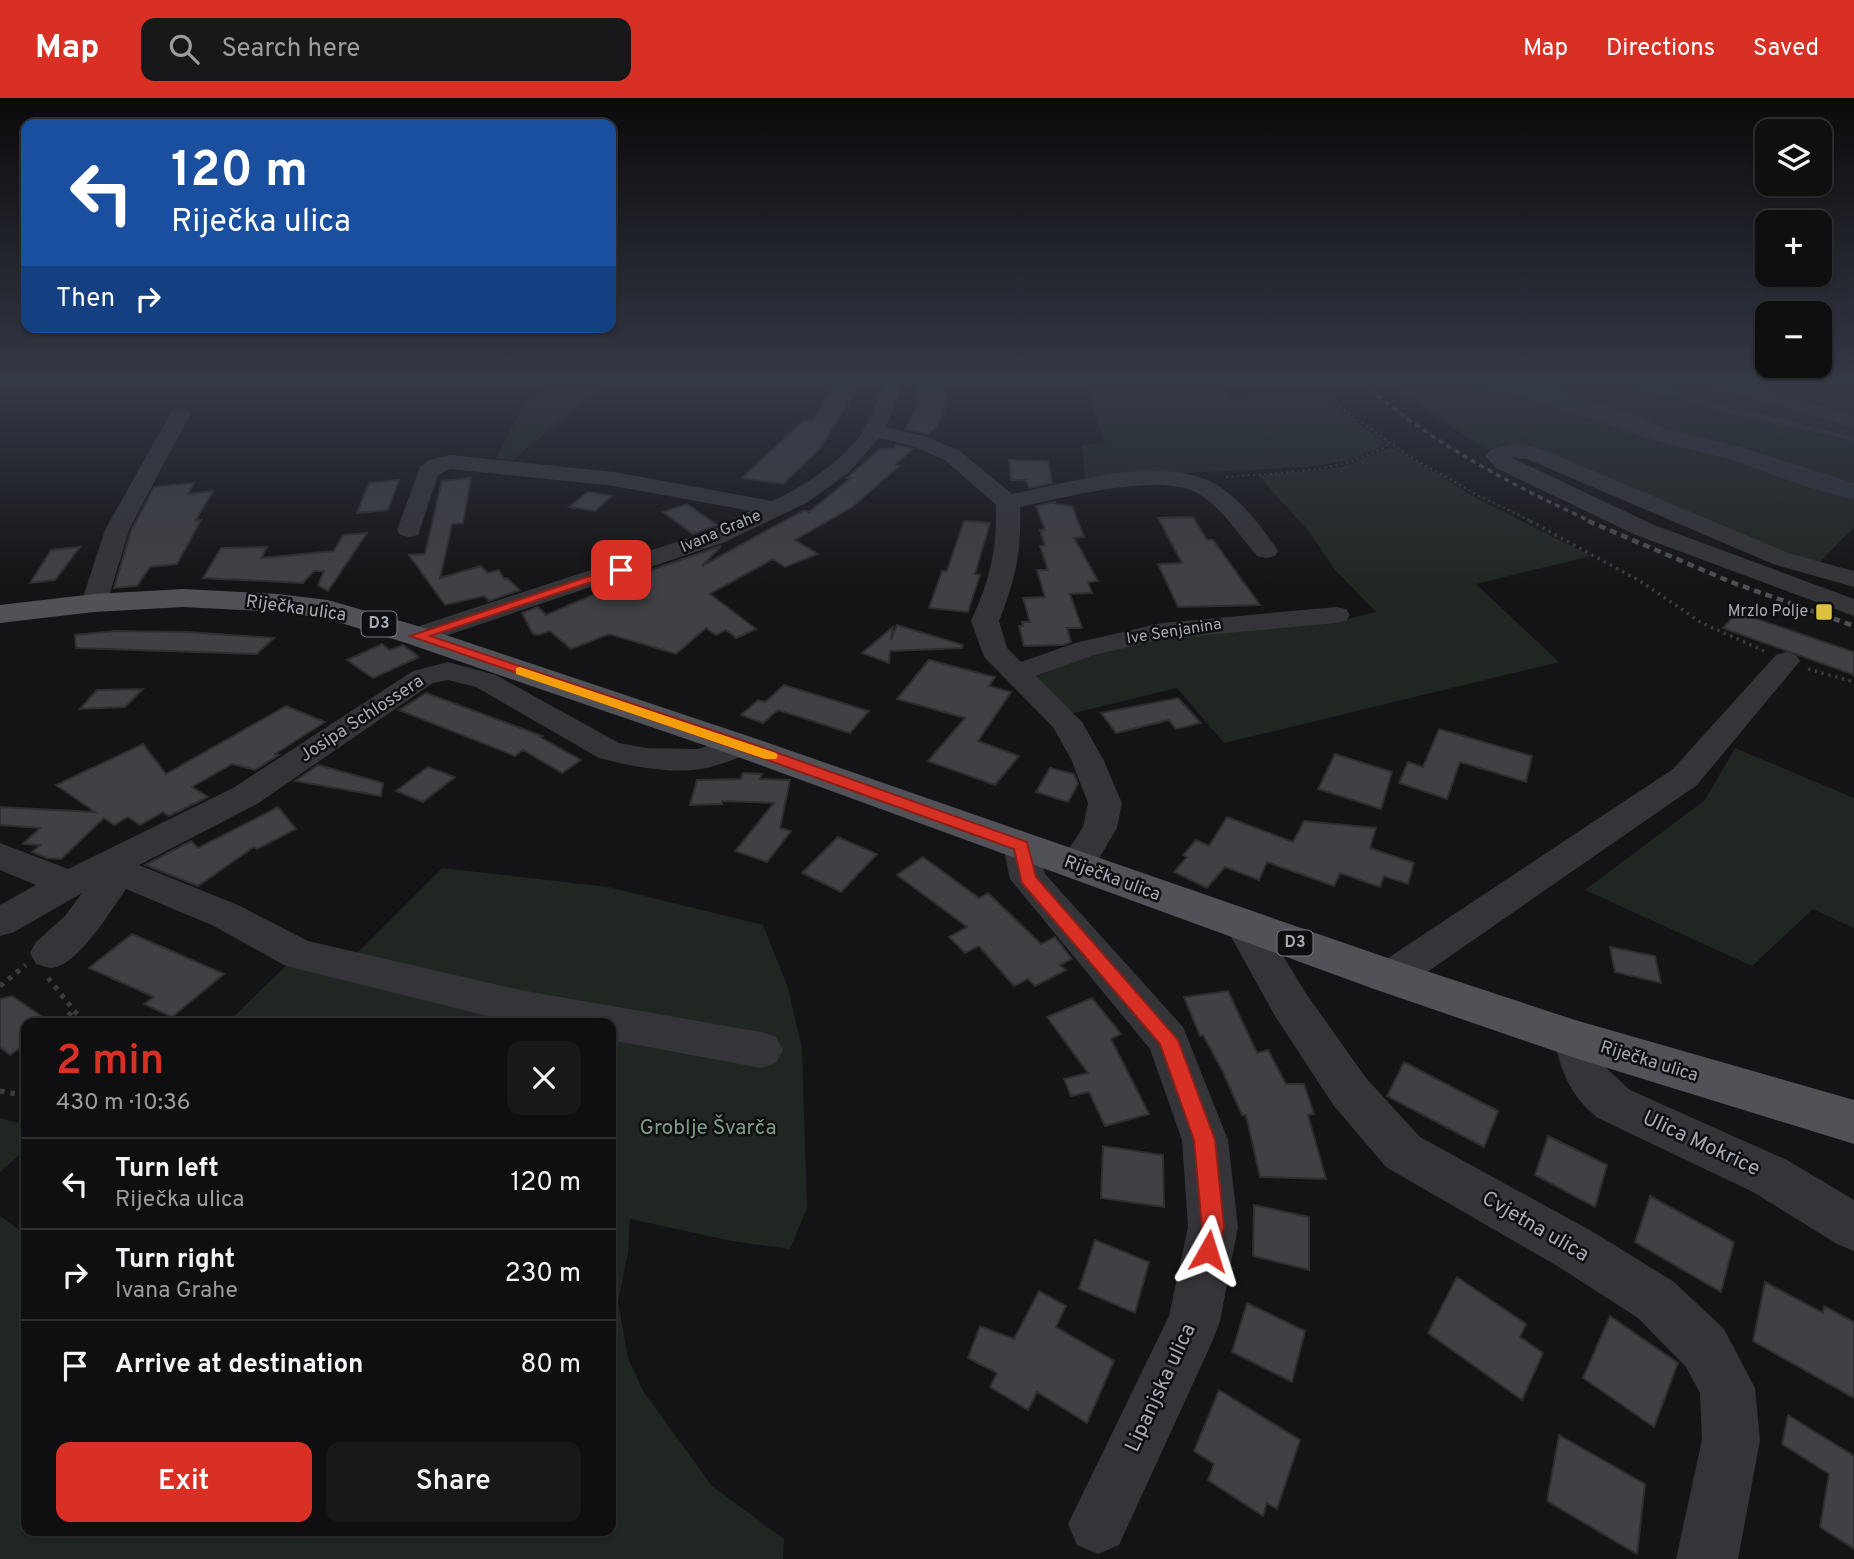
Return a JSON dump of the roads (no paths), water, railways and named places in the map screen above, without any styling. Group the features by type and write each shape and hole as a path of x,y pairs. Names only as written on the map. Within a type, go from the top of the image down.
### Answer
{"main road":[{"name":"Riječka ulica","path":"0,614 94,603 183,598 278,603 328,610 417,636 742,746 1390,977 1575,1039 1854,1122"}],"street":[{"path":"94,603 117,530 160,451"},
{"name":"Ivana Grahe","path":"417,636 716,537 800,497 840,468 855,451"},
{"path":"947,451 1008,502 1158,478 1197,483 1215,494 1266,551"},
{"path":"1513,451 1501,452 1496,456 1504,463 1645,530 1854,608"},
{"path":"1517,451 1533,454 1782,559 1854,579"},
{"path":"409,530 428,472 437,465 450,462 614,479 775,509"},
{"path":"1008,502 1009,544 995,598 985,621 993,651 1066,722 1087,759 1105,803 1100,828 1076,866"},
{"path":"1755,571 1782,559"},
{"name":"Ive Senjanina","path":"1017,673 1084,649 1162,631 1336,615"},
{"path":"1390,977 1685,777 1786,661"},
{"name":"Josipa Schlossera","path":"0,922 69,884 116,867 245,796 423,677 449,671 486,681 610,751 646,758 699,759 742,746"},
{"name":"Lipanjska ulica","path":"1021,846 1028,879 1168,1040 1205,1140 1213,1227 1194,1321 1098,1524"},
{"path":"0,856 69,884"},
{"path":"41,963 79,926 116,867 227,916 298,954 520,1007 583,1018"},
{"name":"Cvjetna ulica","path":"1244,925 1290,1004 1350,1092 1403,1152 1577,1250 1656,1300 1705,1348 1727,1388 1731,1440 1707,1559"},
{"path":"616,1024 761,1049"},
{"name":"Ulica Mokrice","path":"1575,1039 1581,1065 1592,1088 1614,1104 1770,1175 1854,1227"}],"railway":[{"path":"1457,451 1531,493 1592,522"},
{"path":"1588,521 1731,582 1854,626"}],"place":[{"name":"Mrzlo Polje","path":"1824,612"}],"park label":[{"name":"Groblje Švarča","path":"708,1128"}]}
